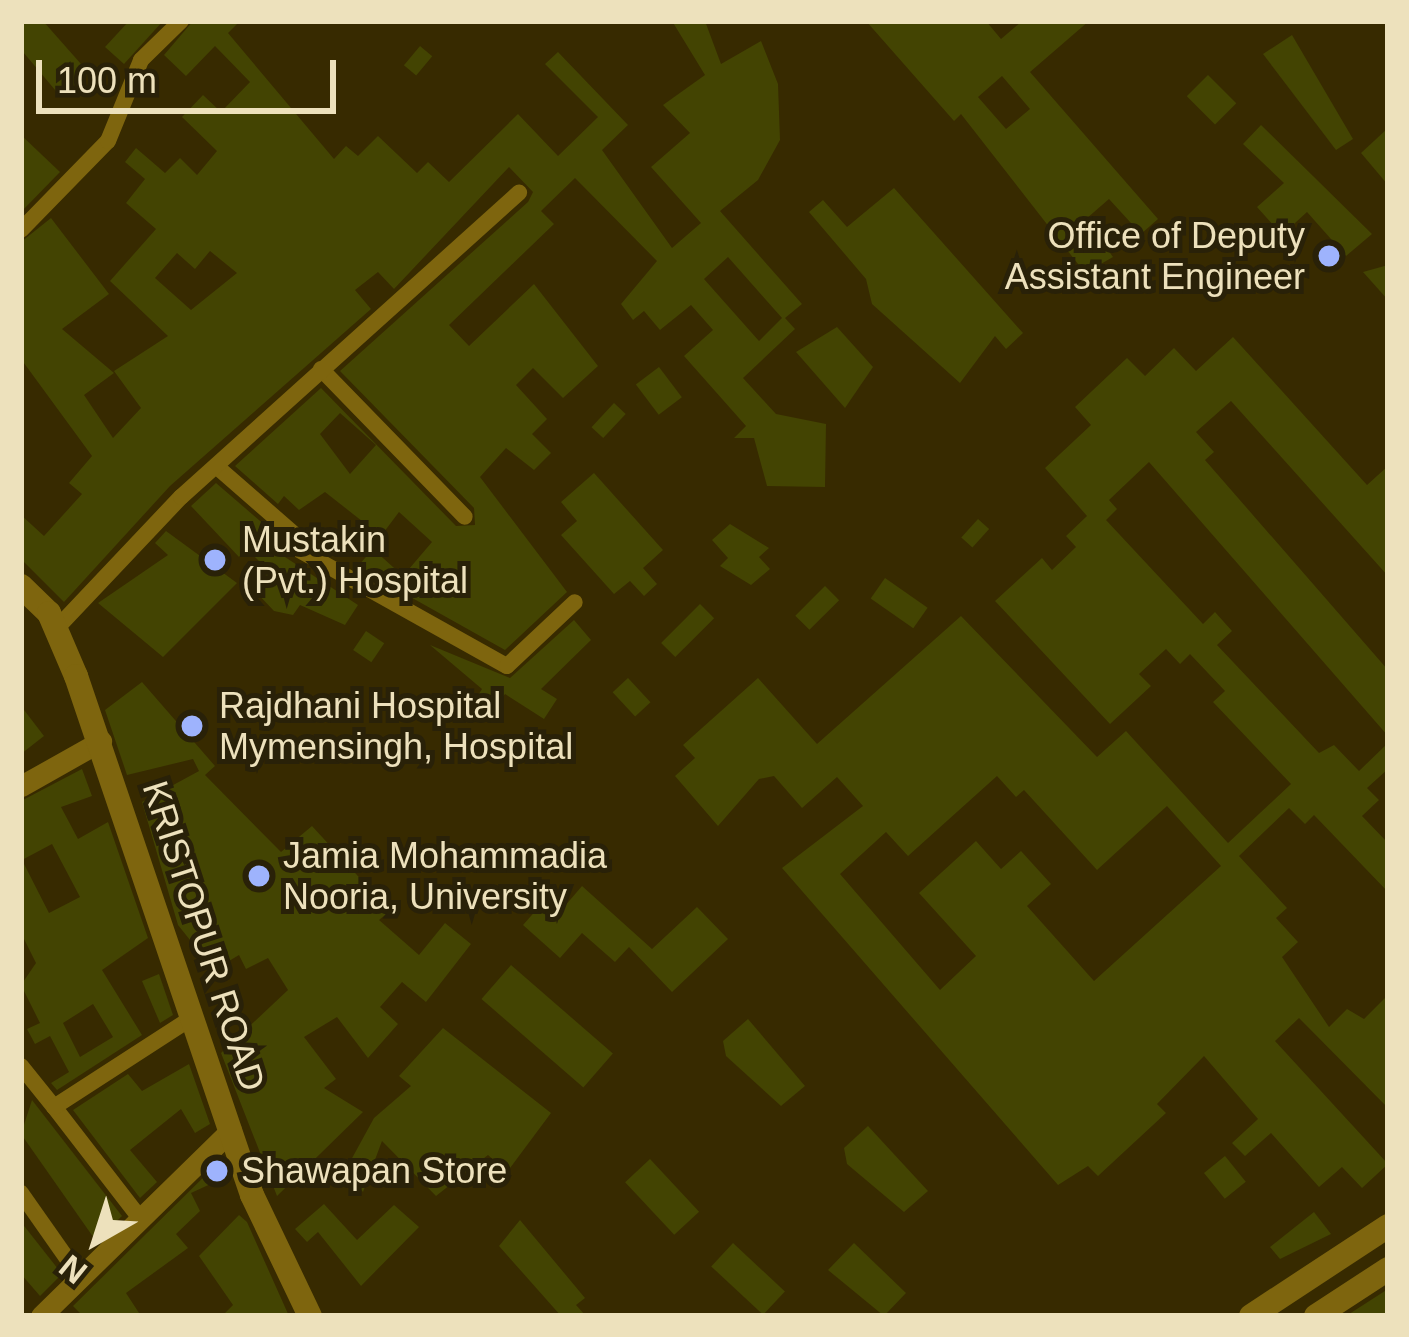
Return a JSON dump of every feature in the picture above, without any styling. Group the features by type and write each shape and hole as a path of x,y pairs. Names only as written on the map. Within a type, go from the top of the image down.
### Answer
{"main road":[{"name":"KRISTOPUR ROAD","path":"21,586 56,629 101,741 231,1130 310,1316"},
{"path":"1251,1316 1388,1226"},
{"path":"1316,1316 1388,1269"}],"street":[{"path":"21,230 108,141 141,61 181,21"},
{"path":"56,629 216,466 519,193"},
{"path":"321,369 465,517"},
{"path":"216,466 295,535 292,546 507,666 575,602"},
{"path":"21,785 101,741"},
{"path":"54,1107 193,1017"},
{"path":"21,1066 136,1213"},
{"path":"41,1316 136,1213 231,1130"},
{"path":"21,1193 78,1274"}],"building":[{"path":"21,21 43,21 89,73 61,97 23,52"},
{"path":"129,21 163,21 124,64 105,47"},
{"path":"193,21 240,21 228,33 334,159 346,146 358,156 378,136 417,173 428,162 449,182 518,114 558,156 598,117 545,64 558,52 628,125 602,150 672,248 701,223 651,167 690,133 663,105 705,75 672,21 705,21 721,64 761,41 778,84 780,140 758,180 720,211 802,304 785,318 795,329 743,378 776,414 826,424 825,487 767,486 754,438 734,438 746,426 684,356 713,330 691,305 660,330 644,311 633,320 621,304 657,261 575,178 541,211 554,224 449,325 469,346 534,284 598,366 563,398 533,368 516,385 547,419 532,434 551,453 534,470 506,448 480,477 567,592 505,650 357,567 373,549 403,576 432,542 399,512 381,536 325,492 299,510 284,496 278,504 235,466 321,388 456,526 475,525 474,508 340,371 528,202 533,192 509,167 394,289 378,272 355,290 371,309 170,486 64,602 21,559 21,515 44,536 82,494 69,483 92,456 21,359 21,242 51,218 109,294 62,329 114,373 84,395 113,438 141,408 114,371 168,336 110,281 156,229 126,203 145,179 125,162 136,148 165,173 180,158 197,175 217,151 182,117 203,95 221,112 250,82 215,46 186,76 164,55","holes":["210,251 237,273 191,310 155,278 177,253 195,269","728,257 782,318 759,341 704,279","340,413 376,445 350,474 320,434"]},
{"path":"866,21 986,21 1001,39 1022,21 1089,21 1030,72 1158,219 1141,234 1109,199 1086,219 1113,257 1085,273 961,114 954,121","holes":["1002,76 1030,109 1006,129 978,97"]},
{"path":"1292,35 1353,139 1336,150 1263,54"},
{"path":"420,46 432,56 416,75 404,65"},
{"path":"1208,75 1236,103 1215,124 1187,96"},
{"path":"1261,125 1372,234 1346,256 1307,212 1282,235 1257,207 1284,183 1243,144"},
{"path":"1388,128 1388,185 1361,153"},
{"path":"21,135 60,172 21,212"},
{"path":"894,188 1023,333 1006,349 995,336 960,383 872,304 866,279 809,212 823,200 847,227"},
{"path":"1388,265 1388,300 1363,272"},
{"path":"837,327 873,367 845,408 796,352"},
{"path":"1233,337 1367,485 1388,466 1388,576 1231,401 1196,432 1214,452 1205,460 1388,670 1388,736 1149,462 1109,500 1117,509 1106,520 1203,624 1215,612 1232,631 1217,645 1319,753 1334,745 1359,771 1388,743 1388,769 1367,788 1379,800 1362,816 1388,843 1388,892 1314,815 1305,824 1289,808 1239,856 1287,908 1276,918 1298,942 1282,957 1329,1027 1347,1009 1364,1019 1388,995 1388,1108 1299,1018 1275,1041 1388,1164 1362,1188 1342,1167 1319,1187 1271,1133 1245,1156 1232,1143 1258,1119 1204,1056 1157,1104 1166,1113 1098,1176 1088,1166 1058,1185 782,868 863,806 837,777 802,808 774,776 759,779 718,826 675,776 695,758 683,745 758,678 817,744 961,616 1097,757 1126,731 1228,843 1291,784 1213,702 1225,691 1190,654 1180,664 1166,649 1139,674 1151,686 1110,724 995,601 1042,558 1052,570 1076,547 1066,536 1087,516 1045,468 1091,425 1075,407 1127,358 1145,376 1174,348 1196,371","holes":["997,776 1016,797 1024,790 1097,870 1167,806 1221,866 1094,981 1027,906 1051,884 1021,851 1001,869 976,841 919,893 976,956 940,990 840,874 886,832 908,856"]},
{"path":"659,367 682,397 659,415 636,384"},
{"path":"614,403 626,414 603,438 591,427"},
{"path":"594,473 663,550 643,568 657,584 644,596 630,581 614,594 561,535 577,521 561,502"},
{"path":"216,483 281,539 285,557 358,605 345,625 300,605 293,615 274,611 254,590 269,571 246,548 239,557 191,506"},
{"path":"978,519 989,529 972,548 961,538"},
{"path":"730,524 769,548 759,557 770,569 751,585 720,566 728,558 712,540"},
{"path":"166,531 237,583 163,657 98,603 168,555 155,543"},
{"path":"885,578 928,608 913,628 871,598"},
{"path":"825,586 839,600 809,630 795,616"},
{"path":"700,604 714,618 675,657 661,643"},
{"path":"574,620 591,640 541,689 557,699 544,719 505,694 493,711 475,700 482,689 430,645 510,678"},
{"path":"366,631 384,643 371,662 353,650"},
{"path":"628,678 651,702 635,716 613,692"},
{"path":"142,682 215,766 205,775 281,852 312,826 390,911 379,920 419,955 445,923 471,944 426,1002 402,982 380,1007 398,1024 368,1058 337,1017 304,1037 336,1079 324,1088 363,1112 277,1196 221,1053 288,990 268,958 246,969 239,955 214,970 178,925 142,802 199,771 193,759 127,775 105,710"},
{"path":"21,706 44,736 21,754"},
{"path":"82,769 92,796 61,807 78,839 108,822 148,938 102,970 142,1035 57,1090 51,1083 69,1072 50,1036 35,1044 27,1029 40,1023 21,985 36,963 21,933 21,801","holes":["52,844 80,897 49,913 22,860","93,1004 113,1037 80,1057 63,1023"]},
{"path":"582,886 652,949 697,907 728,939 672,992 629,947 615,962 582,933 560,958 523,925 538,908 552,921"},
{"path":"511,965 613,1054 583,1088 481,999"},
{"path":"159,974 173,1015 160,1023 142,981"},
{"path":"748,1019 805,1086 781,1106 726,1056 723,1041"},
{"path":"443,1028 551,1113 507,1172 488,1155 436,1196 382,1141 363,1192 345,1171 374,1118 411,1086 399,1076"},
{"path":"189,1064 210,1124 195,1133 181,1109 130,1150 157,1182 140,1198 73,1110 128,1074 142,1091"},
{"path":"32,1100 122,1216 96,1241 21,1134"},
{"path":"868,1126 928,1191 904,1212 847,1164 844,1148"},
{"path":"1225,1156 1246,1182 1225,1199 1204,1173"},
{"path":"222,1159 228,1176 191,1193 200,1211 176,1234 188,1248 126,1293 141,1316 83,1316 73,1306"},
{"path":"650,1159 699,1212 674,1235 625,1182"},
{"path":"324,1204 357,1240 394,1205 419,1227 361,1286 318,1232 307,1242 295,1229"},
{"path":"1314,1212 1331,1234 1280,1259 1270,1247"},
{"path":"239,1215 247,1222 289,1316 222,1316 233,1305 199,1256"},
{"path":"520,1220 585,1298 576,1305 586,1316 561,1316 499,1246"},
{"path":"21,1222 62,1274 40,1296 21,1274"},
{"path":"733,1243 785,1291 763,1315 711,1266"},
{"path":"854,1243 906,1293 884,1316 828,1270"},
{"path":"1388,1289 1388,1316 1346,1316"}],"place":[{"name":"Office of Deputy Assistant Engineer","path":"1329,256"},
{"name":"Mustakin (Pvt.) Hospital","path":"215,560"},
{"name":"Rajdhani Hospital Mymensingh, Hospital","path":"192,726"},
{"name":"Jamia Mohammadia Nooria, University","path":"259,876"},
{"name":"Shawapan Store","path":"217,1171"}]}
